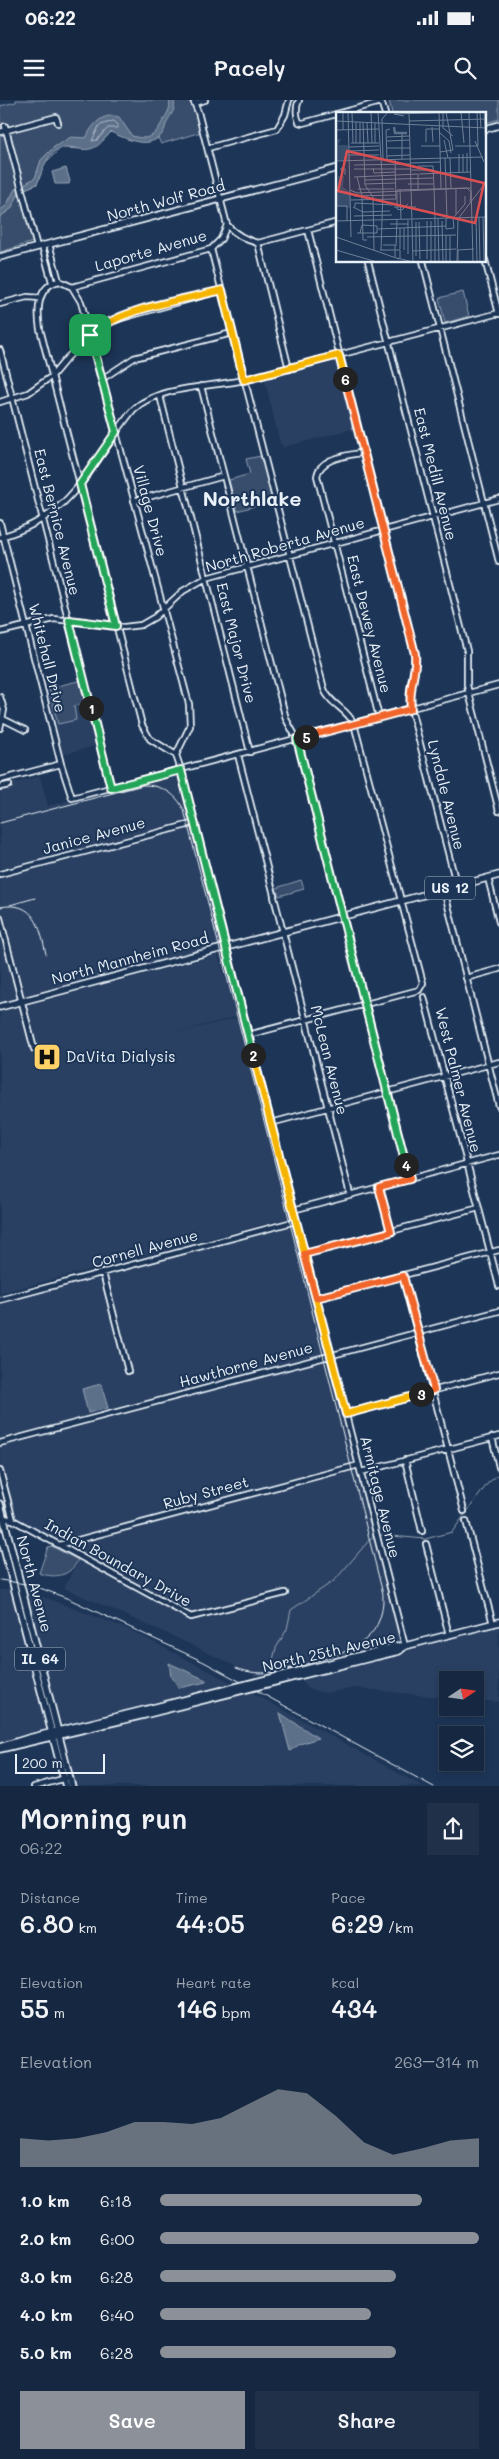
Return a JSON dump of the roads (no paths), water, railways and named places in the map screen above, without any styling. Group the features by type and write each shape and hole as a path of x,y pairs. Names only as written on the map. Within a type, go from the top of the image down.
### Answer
{"main road":[{"path":"486,129 499,125"},
{"name":"North Wolf Road","path":"0,258 336,169"},
{"name":"North Mannheim Road","path":"0,1007 499,875"},
{"name":"North Avenue","path":"0,1504 48,1689 56,1734 67,1778 72,1786"},
{"name":"North Avenue","path":"0,1533 34,1666 56,1734"},
{"name":"North 25th Avenue","path":"0,1748 496,1623"},
{"path":"34,1666 41,1664"},
{"path":"41,1691 48,1689"},
{"name":"North Avenue","path":"66,1786 67,1778"}],"street":[{"path":"204,100 194,102 208,148 227,225 239,236 258,243 336,223"},
{"path":"208,148 277,129 285,115 289,100"},
{"path":"299,100 296,111 298,122 302,123 336,114"},
{"path":"342,112 381,101"},
{"path":"0,132 56,118 58,123"},
{"path":"6,129 22,188 43,246 59,281"},
{"name":"Laporte Avenue","path":"72,286 212,249 221,239 227,225"},
{"name":"Lyndale Avenue","path":"308,230 415,654 416,663 409,690 411,709 457,886"},
{"path":"258,243 289,369"},
{"path":"43,246 52,282"},
{"path":"212,249 324,689 331,701 350,716 354,724 423,983 422,988 248,1035"},
{"name":"East Medill Avenue","path":"368,262 467,651 466,678 469,694 499,811"},
{"path":"423,262 484,504 497,547 499,562"},
{"path":"2,536 28,528 44,520 67,502 116,432 139,404 160,396 201,386 244,380 289,369 499,313 486,262"},
{"path":"72,286 59,281 52,282 40,298 37,316 145,734 176,756"},
{"name":"Village Drive","path":"72,286 79,295 191,715 187,734 176,756"},
{"path":"0,402 28,393 52,376 67,358 101,326 122,316 222,290"},
{"path":"0,304 27,297 40,298"},
{"path":"102,379 134,358 232,333"},
{"name":"East Bernice Avenue","path":"0,350 111,788"},
{"path":"201,386 286,719 297,739 341,918 410,1179"},
{"name":"East Major Drive","path":"160,396 250,752"},
{"name":"East Dewey Avenue","path":"364,452 327,462 319,468 318,480 380,717"},
{"path":"134,501 224,476"},
{"name":"North Roberta Avenue","path":"0,632 48,619 116,626 140,625 163,609 183,591 206,578 499,499"},
{"name":"Whitehall Drive","path":"0,523 61,764 72,798 111,788"},
{"path":"111,788 499,686"},
{"path":"0,697 3,719 0,728"},
{"path":"3,719 25,730"},
{"path":"238,755 283,933"},
{"name":"Armitage Avenue","path":"176,756 405,1646"},
{"path":"0,780 61,764"},
{"path":"0,787 9,784"},
{"name":"Janice Avenue","path":"0,874 194,823"},
{"path":"488,878 499,922"},
{"path":"444,890 499,1106"},
{"path":"0,918 34,1049"},
{"name":"McLean Avenue","path":"283,933 350,1194"},
{"path":"466,978 499,969"},
{"name":"West Palmer Avenue","path":"424,997 499,1286"},
{"path":"271,1123 499,1062"},
{"path":"293,1210 499,1156"},
{"path":"379,1187 391,1232"},
{"path":"304,1254 479,1208"},
{"name":"Cornell Avenue","path":"0,1300 296,1221"},
{"path":"316,1298 499,1250"},
{"path":"103,1273 128,1371"},
{"path":"403,1276 464,1511"},
{"name":"Hawthorne Avenue","path":"0,1443 499,1311"},
{"path":"346,1414 499,1374"},
{"path":"361,1472 499,1436"},
{"path":"492,1437 499,1467"},
{"path":"405,1460 422,1531"},
{"name":"Ruby Street","path":"59,1545 359,1465"},
{"name":"North Avenue","path":"0,1471 12,1520"},
{"name":"Indian Boundary Drive","path":"2,1517 12,1520 191,1617 285,1593"},
{"path":"466,1521 496,1623"},
{"path":"426,1544 449,1635"},
{"path":"34,1786 67,1778"}],"water":[{"path":"169,100 174,100 174,109 164,132 158,138 152,141 138,142 111,132 93,148 84,150 67,147 60,148 50,155 37,184 20,191 11,209 0,217 0,210 6,206 15,189 35,178 41,160 54,147 71,137 86,138 98,121 108,116 119,117 132,136 139,138 149,137 156,132 167,114"},
{"path":"66,168 70,181 69,184 55,184 52,172"},
{"path":"101,1384 108,1408 88,1413 82,1389"},
{"path":"169,1663 206,1680 206,1682 179,1688 171,1676"},
{"path":"280,1713 318,1738 300,1744 290,1751"}],"waterway":[{"path":"271,1667 276,1648 287,1629 291,1610 335,1580 372,1537 381,1535 425,1539 452,1532 488,1483 499,1474"}],"railway":[{"path":"0,823 143,785 150,785 167,791 177,799 184,810 383,1594 382,1611 377,1624 370,1635 360,1644 321,1660 287,1669 255,1673 236,1668"},
{"path":"10,905 35,898"},
{"path":"0,907 12,906 21,908 34,918 38,925 46,954"},
{"path":"0,1580 32,1585 69,1599 204,1662 432,1786"}],"place":[{"name":"DaVita Dialysis","path":"47,1057"}],"district":[{"name":"Northlake","path":"252,499"}]}
